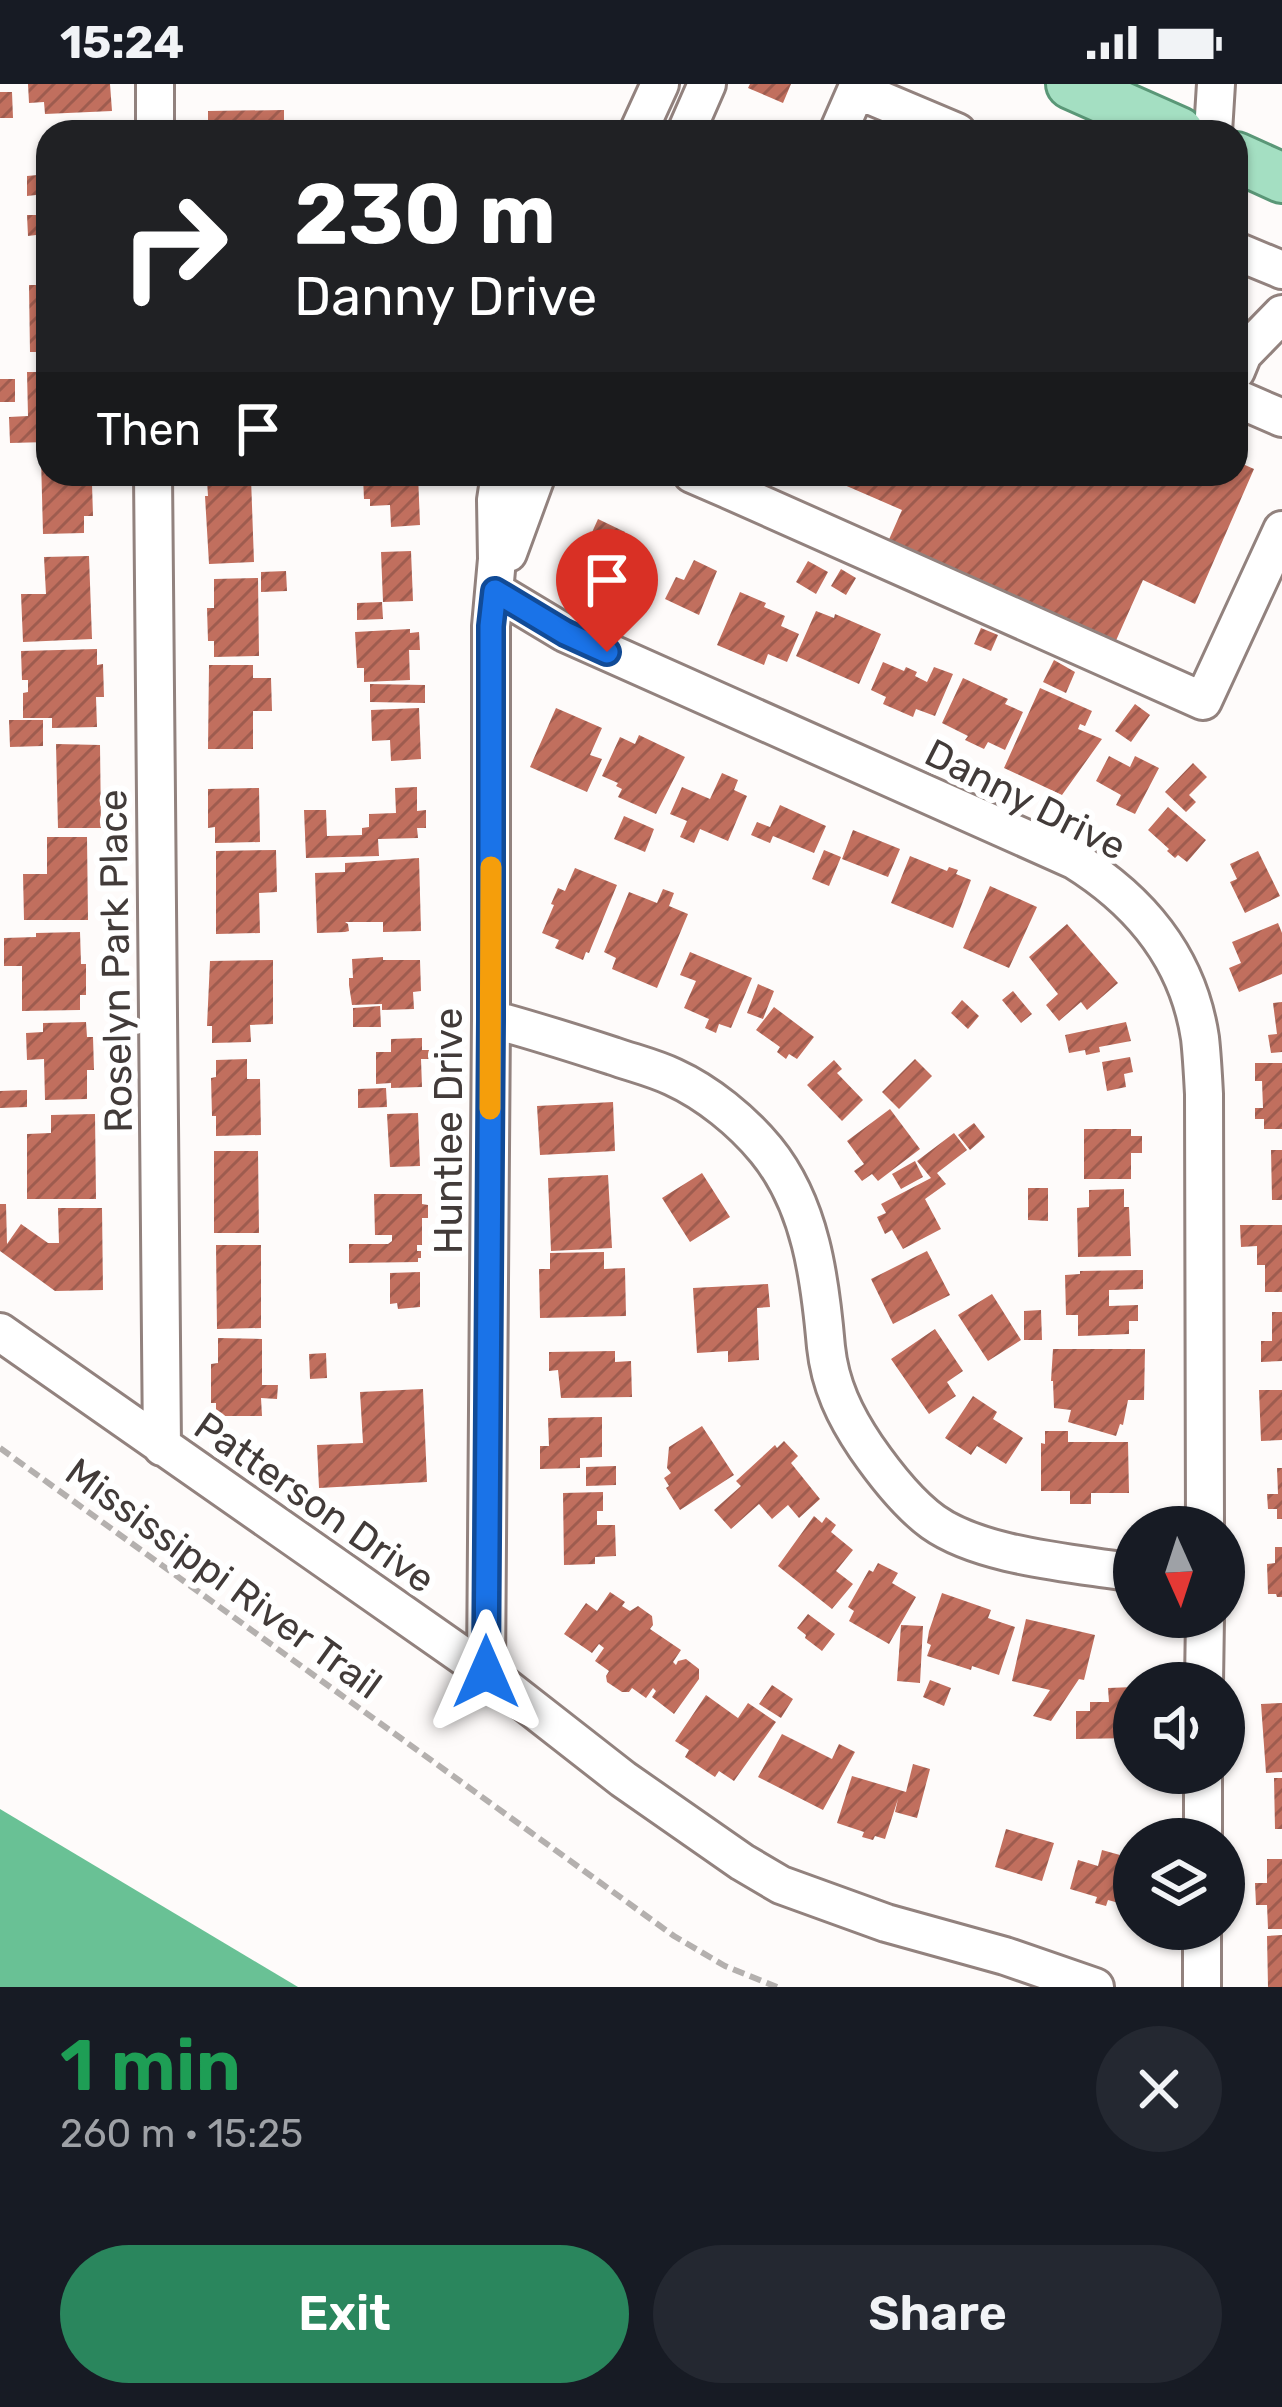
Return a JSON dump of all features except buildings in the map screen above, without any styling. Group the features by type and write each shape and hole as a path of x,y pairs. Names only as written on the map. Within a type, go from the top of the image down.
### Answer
{"main road":[{"path":"1071,84 1119,120"},
{"path":"1248,162 1282,178"}],"street":[{"path":"155,84 155,120"},
{"path":"643,120 659,84"},
{"path":"691,120 707,84"},
{"path":"1214,120 1216,84"},
{"path":"843,120 858,87 931,120"},
{"path":"1248,255 1282,270"},
{"path":"1248,403 1282,418"},
{"name":"Roselyn Park Place","path":"153,486 162,1447"},
{"name":"Huntlee Drive","path":"486,1672 491,626 498,486"},
{"name":"Huntlee Drive","path":"495,591 533,486"},
{"path":"741,486 1203,701 1282,530"},
{"name":"Danny Drive","path":"495,591 565,633 1074,860 1133,904 1177,963 1199,1034 1204,1094 1205,1506"},
{"path":"491,1019 674,1077 724,1109 766,1150 793,1193 813,1252 835,1392 878,1464 932,1521 963,1538 1018,1554 1113,1570"},
{"name":"Patterson Drive","path":"0,1332 486,1672 623,1779 742,1862 782,1885 886,1923 1095,1987"},
{"path":"1202,1950 1202,1987"}],"path":[{"name":"Mississippi River Trail","path":"0,1448 674,1936 725,1966 777,1987"}],"shaded area":[{"path":"0,1809 298,1987 0,1987"}],"slow traffic":[{"path":"490,1109 491,867"}],"route":[{"path":"486,1672 491,626 495,591 607,652"}]}
